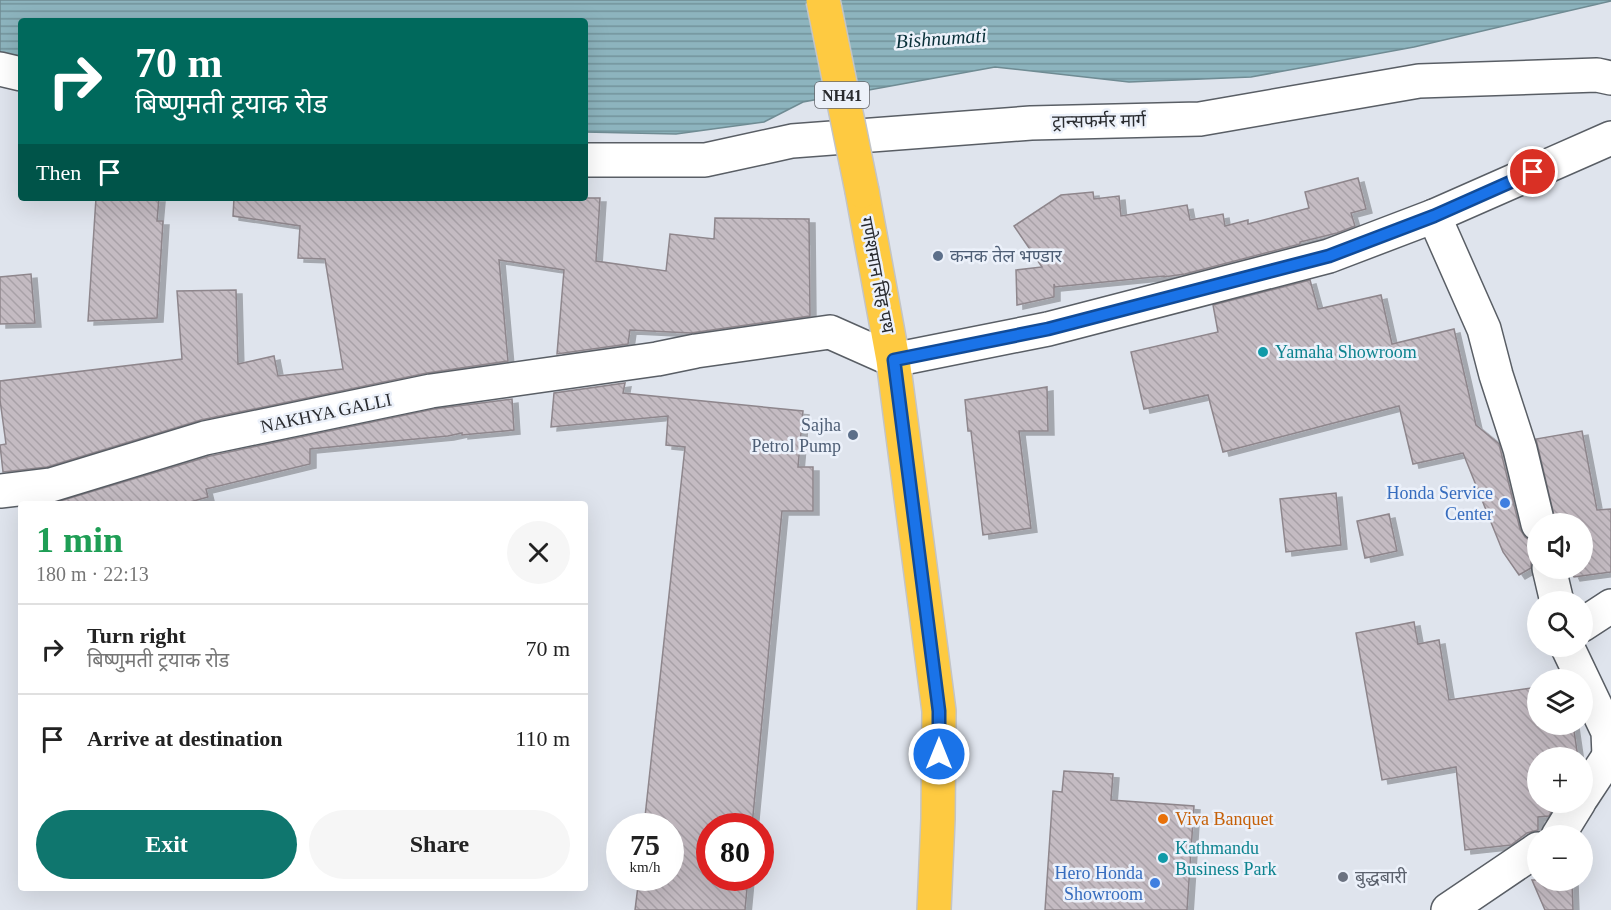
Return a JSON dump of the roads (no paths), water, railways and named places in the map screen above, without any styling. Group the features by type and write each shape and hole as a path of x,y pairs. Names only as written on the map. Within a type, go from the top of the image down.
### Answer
{"highway":[{"name":"गणेशमान सिंह पथ","path":"823,0 894,360 939,711 934,910"}],"main road":[{"path":"0,69 18,73"},
{"name":"ट्रान्सफर्मर मार्ग","path":"588,160 705,160 792,141 1031,123 1200,119 1419,81 1597,75 1611,78"},
{"path":"894,360 1048,329 1317,259 1434,216 1611,138"},
{"path":"1434,216 1484,329 1520,450 1535,513"},
{"name":"NAKHYA GALLI","path":"0,491 51,485 205,438 419,394 657,359 696,351 830,332 894,360"},
{"path":"1593,618 1611,606"},
{"path":"1572,657 1608,732 1610,757 1593,781"},
{"path":"1448,910 1527,856"}],"water":[{"name":"Bishnumati","path":"0,0 1611,0 1414,47 1251,77 1129,82 995,67 803,102 764,122 676,134 588,132 588,18 18,18 18,56 0,53"}],"place":[{"name":"कनक तेल भण्डार","path":"938,256"},
{"name":"Yamaha Showroom","path":"1263,352"},
{"name":"Sajha Petrol Pump","path":"853,435"},
{"name":"Honda Service Center","path":"1505,503"},
{"name":"Viva Banquet","path":"1163,819"},
{"name":"Kathmandu Business Park","path":"1163,858"},
{"name":"बुद्धबारी","path":"1343,877"},
{"name":"Hero Honda Showroom","path":"1155,883"}]}
